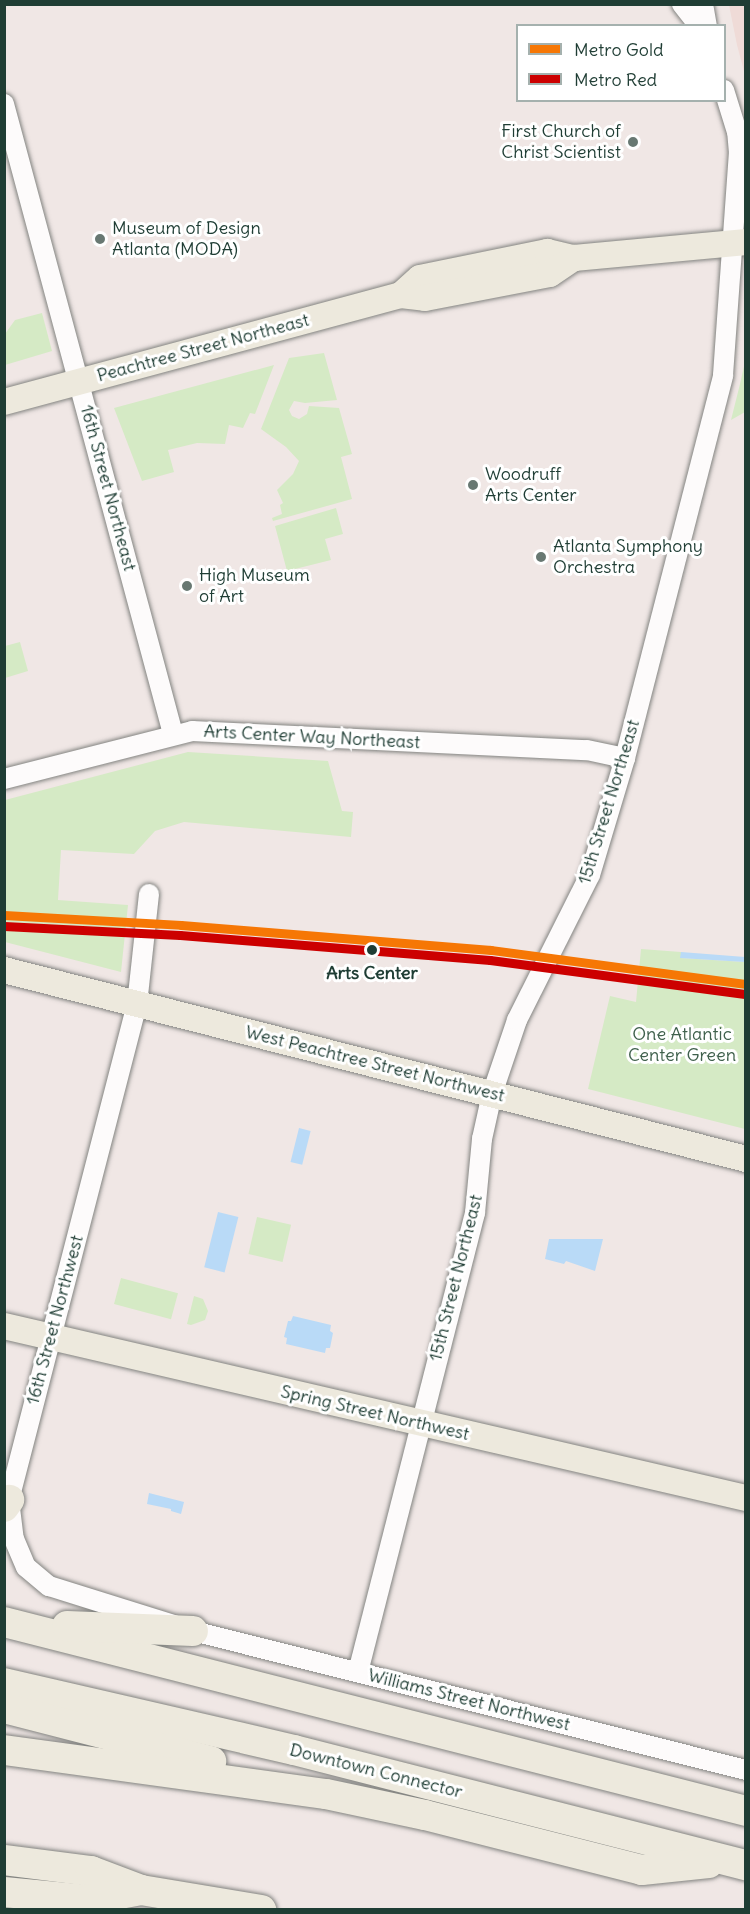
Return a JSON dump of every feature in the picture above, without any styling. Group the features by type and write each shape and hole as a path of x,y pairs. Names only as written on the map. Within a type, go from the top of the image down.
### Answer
{"highway":[{"path":"4,1621 193,1631"},
{"path":"4,1621 746,1812"},
{"name":"Downtown Connector","path":"4,1683 294,1750 737,1863"},
{"path":"4,1708 286,1779 326,1794"},
{"path":"4,1750 326,1794 425,1815 642,1870 737,1863"},
{"path":"4,1860 91,1871 141,1890 261,1910"},
{"path":"4,1892 88,1900 141,1890"}],"main road":[{"name":"Peachtree Street Northeast","path":"4,402 401,295 424,298 550,274 574,258 738,242"},
{"name":"West Peachtree Street Northwest","path":"4,970 746,1159"},
{"name":"Spring Street Northwest","path":"4,1326 746,1498"}],"street":[{"path":"682,4 697,24"},
{"path":"703,4 707,24"},
{"name":"15th Street Northeast","path":"358,1672 475,1213 482,1139 492,1094 516,1020 590,875 625,758 723,375 738,242 739,153 737,132 726,96"},
{"name":"16th Street Northeast","path":"4,104 173,734"},
{"name":"Arts Center Way Northeast","path":"4,779 173,734 209,731 587,750 625,758"},
{"name":"16th Street Northwest","path":"149,894 137,1004 7,1504 20,1556 40,1581 60,1590 193,1631"},
{"name":"Williams Street Northwest","path":"193,1631 746,1770"}],"shaded area":[{"path":"729,5 745,5 745,75 737,45"}],"green space":[{"path":"42,313 52,351 5,365 5,334 15,320"},
{"path":"324,353 337,400 305,403 294,401 289,410 292,416 299,419 307,414 309,406 339,408 352,454 341,457 352,499 273,521 272,518 282,514 280,505 283,503 277,490 293,474 299,461 286,447 261,429 289,358"},
{"path":"745,362 745,412 731,420 740,384"},
{"path":"274,365 255,414 250,413 243,428 229,425 225,444 197,443 168,450 174,472 142,481 114,408"},
{"path":"336,508 343,534 325,539 331,560 287,571 275,526"},
{"path":"20,642 28,671 5,678 5,646"},
{"path":"188,752 328,761 342,811 353,812 351,837 184,822 155,831 134,854 61,850 58,900 128,905 121,972 5,942 5,800"},
{"name":"One Atlantic Center Green","path":"641,949 681,952 681,958 745,962 745,1129 588,1089 610,996 636,1002"},
{"path":"257,1217 291,1225 283,1262 248,1254"},
{"path":"121,1278 178,1293 171,1319 114,1304"},
{"path":"194,1296 203,1299 208,1311 205,1320 191,1325 187,1324"}],"water":[{"path":"681,952 745,957 745,962 680,958"},
{"path":"299,1128 311,1131 302,1165 291,1162"},
{"path":"218,1212 238,1217 225,1272 204,1267"},
{"path":"549,1239 603,1239 595,1271 566,1261 564,1264 545,1259"},
{"path":"293,1316 331,1325 330,1331 333,1333 330,1348 326,1348 325,1353 286,1344 287,1338 284,1337 288,1321 291,1321"},
{"path":"149,1493 184,1502 181,1514 171,1509 147,1504"}],"metro line":[{"name":"Gold","path":"4,915 181,925 491,950 746,984"},
{"name":"Red","path":"4,926 180,935 490,960 745,994"}],"place":[{"name":"First Church of Christ Scientist","path":"633,142"},
{"name":"Museum of Design Atlanta (MODA)","path":"100,239"},
{"name":"Woodruff Arts Center","path":"473,485"},
{"name":"Atlanta Symphony Orchestra","path":"541,557"},
{"name":"High Museum of Art","path":"187,586"},
{"name":"Arts Center","path":"372,950"}]}
